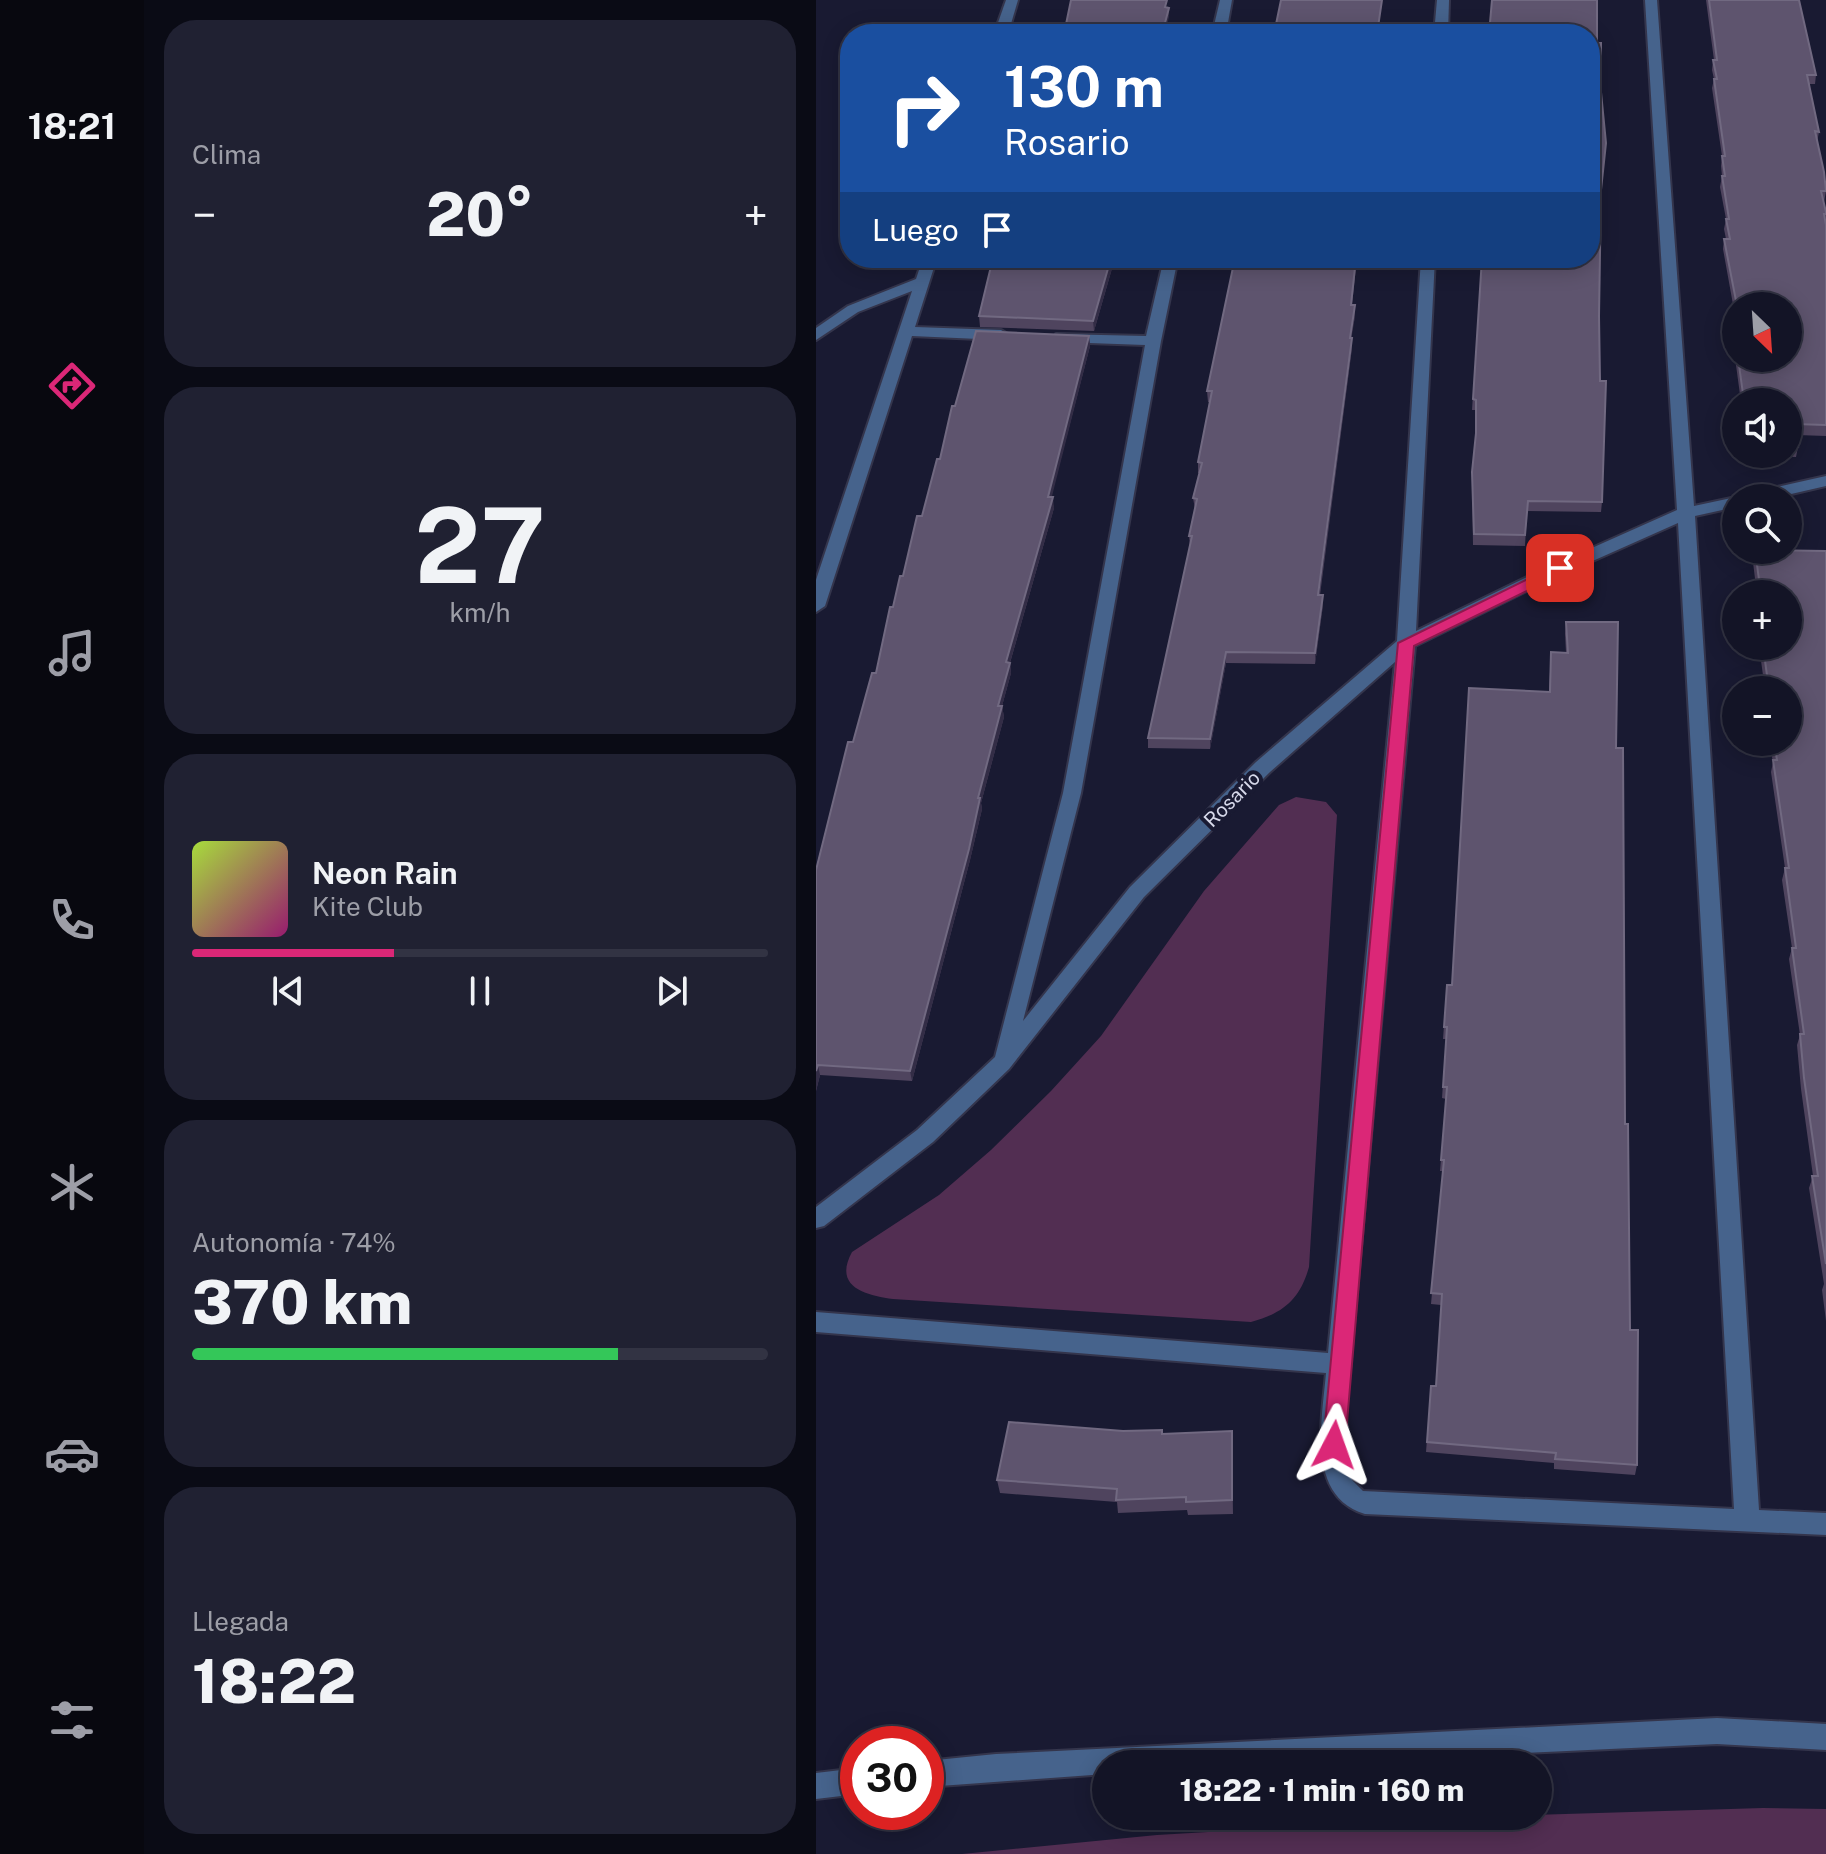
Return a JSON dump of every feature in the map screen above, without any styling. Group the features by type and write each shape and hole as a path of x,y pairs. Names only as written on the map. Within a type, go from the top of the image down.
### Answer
{"street":[{"path":"1004,24 1012,0"},
{"path":"1221,24 1226,0"},
{"path":"1442,24 1443,0"},
{"path":"1651,0 1686,513 1747,1519"},
{"path":"816,606 927,268"},
{"path":"1002,1063 1072,793 1169,268"},
{"path":"1427,268 1406,643 1339,1364 1335,1463 1339,1481 1349,1496 1362,1503 1826,1524"},
{"path":"816,335 853,309 923,281"},
{"path":"907,331 1015,335"},
{"path":"1045,336 1153,341"},
{"path":"1802,487 1826,481"},
{"name":"Rosario","path":"816,1219 925,1136 1002,1063 1137,892 1263,767 1406,643 1535,580 1686,513 1722,505"},
{"path":"816,1322 1339,1364"},
{"path":"944,1772 1380,1746 1702,1732 1826,1737"},
{"path":"816,1786 840,1783"}],"shaded area":[{"path":"1296,797 1326,802 1337,815 1309,1267 1301,1288 1289,1303 1273,1314 1251,1322 893,1299 872,1295 855,1287 846,1274 852,1252 939,1195 991,1150 1051,1091 1101,1036 1204,891 1279,805"},
{"path":"1826,1809 1826,1854 962,1854 1243,1830 1552,1830 1552,1814"}],"building":[{"path":"1071,0 1167,0 1165,7 1169,8 1165,24 1066,24"},
{"path":"1281,0 1382,0 1378,24 1276,24"},
{"path":"1492,0 1597,0 1597,24 1490,24"},
{"path":"1709,0 1799,0 1816,75 1807,75 1819,132 1815,131 1826,191 1821,191 1826,212 1826,425 1802,424 1802,388 1742,388 1740,372 1802,372 1802,292 1734,292 1724,239 1730,239 1722,176 1725,176 1722,156 1725,156 1714,79 1717,79 1713,60 1717,60"},
{"path":"1600,43 1606,143 1601,190 1600,253"},
{"path":"991,268 1108,268 1093,321 979,316"},
{"path":"1233,268 1355,268 1352,338 1318,595 1323,595 1315,653 1226,652 1210,739 1148,738 1192,536 1189,536 1197,499 1193,498 1202,463 1198,462 1212,391 1207,391"},
{"path":"1481,268 1600,268 1600,381 1606,381 1602,502 1528,501 1525,535 1474,534 1472,472 1476,400 1473,399"},
{"path":"976,331 1089,336 1048,497 1053,497 1006,662 1010,663 998,706 1002,706 978,798 969,849 910,1071 818,1065 816,1071 816,870 848,742 853,742 872,673 876,673 890,607 893,607 900,576 903,576 917,516 922,516 937,459 940,459 952,406 955,406"},
{"path":"1802,551 1826,551 1826,1264 1812,1176 1818,1176 1804,1078 1800,1034 1804,1034 1785,868 1789,868 1773,760 1777,760 1776,756 1802,756 1802,676 1767,676 1765,660 1802,660 1802,580 1759,580 1757,564 1802,564"},
{"path":"1566,622 1618,622 1616,748 1623,748 1625,1124 1628,1124 1630,1330 1638,1330 1637,1465 1555,1459 1556,1453 1427,1442 1431,1386 1436,1386 1442,1294 1431,1293 1444,1160 1441,1160 1447,1087 1443,1087 1447,1027 1444,1027 1447,985 1452,985 1469,688 1550,692 1551,652 1568,653"},
{"path":"1009,1422 1123,1431 1162,1430 1162,1434 1232,1431 1232,1500 1186,1502 1186,1497 1116,1500 1117,1489 997,1480"}],"route":[{"path":"1334,1445 1348,1259 1406,643 1560,568"}]}
